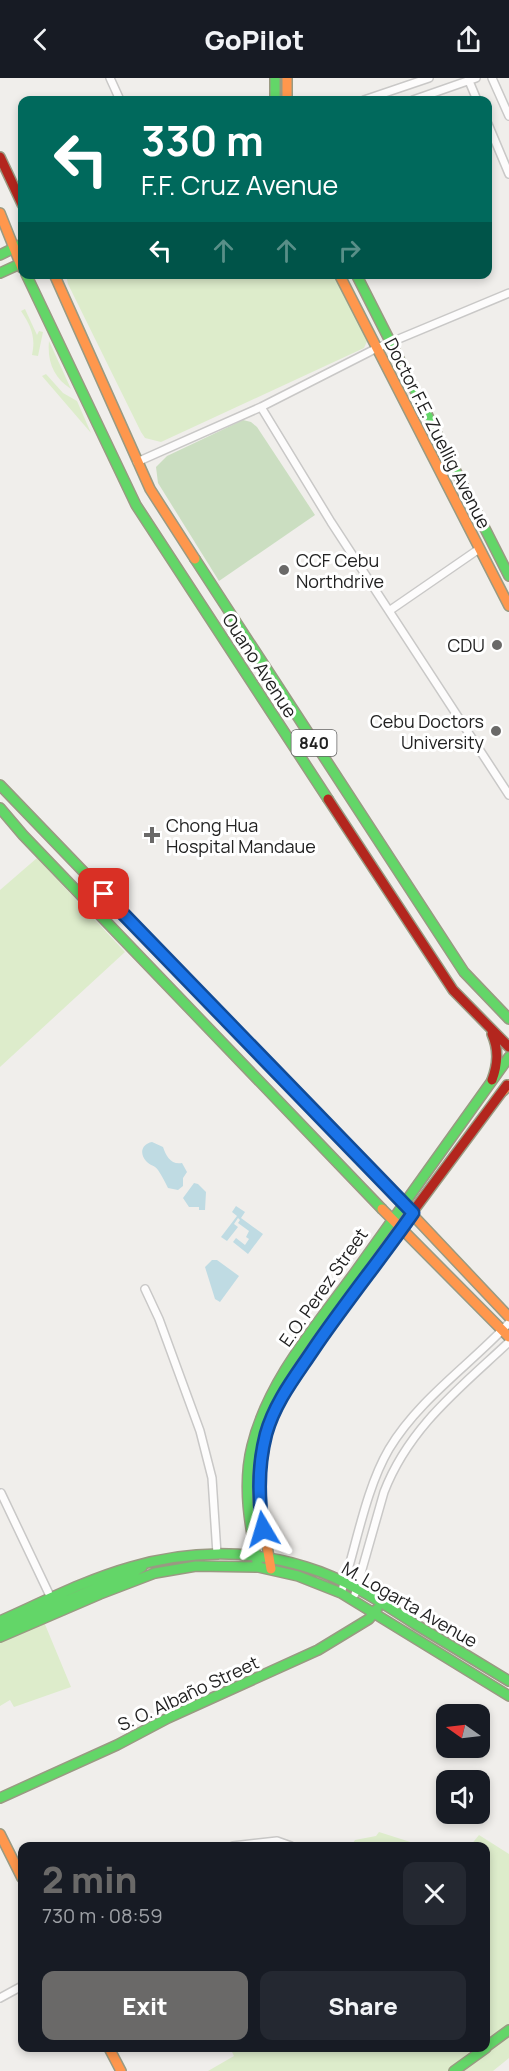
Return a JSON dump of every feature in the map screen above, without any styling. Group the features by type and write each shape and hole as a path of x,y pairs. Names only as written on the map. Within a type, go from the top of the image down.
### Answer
{"main road":[{"path":"274,78 275,96"},
{"path":"287,78 287,96"},
{"path":"0,157 18,195"},
{"path":"0,216 18,244"},
{"path":"0,255 18,246"},
{"path":"0,273 18,266"},
{"name":"Ouano Avenue","path":"28,279 136,505 453,990 509,1047"},
{"name":"Ouano Avenue","path":"57,279 150,489 464,972 507,1016"},
{"name":"Doctor F.E. Zuellig Avenue","path":"342,279 509,606"},
{"name":"Doctor F.E. Zuellig Avenue","path":"359,279 509,576"},
{"path":"0,785 413,1213 509,1317"},
{"path":"0,808 23,835 392,1219 507,1330"},
{"path":"349,830 364,818"},
{"path":"483,1021 498,1049 498,1060 492,1080"},
{"name":"E.O. Perez Street","path":"258,1567 248,1508 247,1484 253,1440 262,1412 280,1377 509,1057"},
{"name":"E.O. Perez Street","path":"271,1569 260,1505 259,1483 264,1442 279,1400 507,1086"},
{"path":"297,1353 306,1360"},
{"name":"M. Logarta Avenue","path":"152,1562 186,1555 217,1554 268,1557 306,1567 344,1582 509,1682"},
{"path":"0,1621 93,1579 152,1562"},
{"path":"0,1629 130,1574 152,1562"},
{"name":"M. Logarta Avenue","path":"154,1573 203,1566 258,1567 298,1576 341,1593 509,1696"},
{"path":"130,1574 154,1573"},
{"path":"0,1637 154,1573"},
{"name":"S. O. Albaño Street","path":"0,1798 318,1650 369,1619 380,1603"},
{"path":"0,1834 18,1870"},
{"path":"490,2044 509,2030"},
{"path":"111,2052 121,2071"},
{"path":"454,2071 479,2052"}],"street":[{"path":"110,78 118,96"},
{"path":"376,96 429,78"},
{"path":"492,78 509,116"},
{"path":"424,96 472,79 476,96"},
{"path":"492,134 509,174"},
{"path":"137,462 261,407 376,348 509,293"},
{"path":"261,407 331,522 509,795"},
{"path":"389,610 479,549"},
{"path":"145,1289 159,1318 200,1431 212,1478 217,1554"},
{"path":"341,1593 373,1487 388,1451 417,1411 507,1330"},
{"path":"353,1600 384,1492 411,1440 426,1419 509,1342"},
{"path":"1,1492 51,1598"},
{"path":"0,1998 18,1988"}],"green space":[{"path":"67,279 338,279 368,339 364,348 161,442 145,438 141,432"},
{"path":"25,309 37,335 39,331 43,332 38,356 32,355 32,332 21,311"},
{"path":"49,341 71,389 60,380 53,369 49,356"},
{"path":"46,374 63,393 77,401 91,433 42,376"},
{"path":"243,420 257,427 315,515 219,581 158,483 156,467 167,456"},
{"path":"37,858 125,952 0,1067 0,890"},
{"path":"44,1622 71,1687 14,1707 10,1700 0,1706 0,1642"},
{"path":"379,1832 410,1842 354,1842 376,1836"},
{"path":"479,1835 509,1854 509,2058 493,2071 208,2071 234,2056 232,2052 490,2052 490,1842 473,1842"}],"water":[{"path":"152,1142 163,1147 167,1157 172,1161 182,1163 187,1172 183,1178 183,1186 178,1190 168,1188 157,1168 144,1158 142,1152 144,1147"},
{"path":"194,1183 206,1192 205,1210 199,1210 199,1207 189,1207 183,1198"},
{"path":"236,1206 245,1212 241,1218 263,1234 248,1254 233,1242 236,1238 245,1245 249,1239 246,1237 249,1231 238,1223 240,1220 238,1218 234,1224 238,1227 227,1241 221,1237 237,1216 232,1212"},
{"path":"212,1260 217,1260 239,1276 220,1302 215,1299 205,1267"}],"traffic: fast":[{"path":"275,78 275,96"},
{"path":"0,255 18,246"},
{"path":"0,273 18,265"},
{"path":"28,279 136,505 328,799"},
{"path":"359,279 509,576"},
{"path":"195,559 464,972 509,1019"},
{"path":"0,785 342,1140"},
{"path":"0,808 23,835 382,1209"},
{"path":"258,1567 247,1491 249,1461 259,1422 270,1398 295,1354 509,1057"},
{"path":"0,1621 97,1578 153,1561 218,1554 263,1557 306,1567 349,1585 376,1599 509,1681"},
{"path":"0,1637 155,1573 196,1566 258,1567 298,1576 341,1593 509,1696"},
{"path":"0,1629 142,1567"},
{"path":"0,1798 318,1650 369,1619 377,1609"},
{"path":"490,2044 509,2030"},
{"path":"454,2071 480,2052"}],"traffic: slow":[{"path":"287,78 287,96"},
{"path":"0,213 18,258"},
{"path":"56,279 150,489 195,559"},
{"path":"342,279 509,606"},
{"path":"503,1091 509,1085"},
{"path":"342,1140 509,1317"},
{"path":"382,1209 509,1337"},
{"path":"271,1569 260,1505 259,1483 266,1433 279,1400 362,1280"},
{"path":"0,1834 18,1870"},
{"path":"111,2052 121,2071"}],"traffic: jam":[{"path":"0,157 18,195"},
{"path":"328,799 453,990 509,1047"},
{"path":"492,1034 497,1057 492,1080"},
{"path":"362,1280 507,1085"}],"place":[{"name":"CCF Cebu Northdrive","path":"284,570"},
{"name":"CDU","path":"497,645"},
{"name":"Cebu Doctors University","path":"496,731"},
{"name":"Chong Hua Hospital Mandaue","path":"152,835"}],"route":[{"path":"104,894 413,1213 355,1290 279,1400 266,1433 261,1459 259,1483 263,1529"}]}
